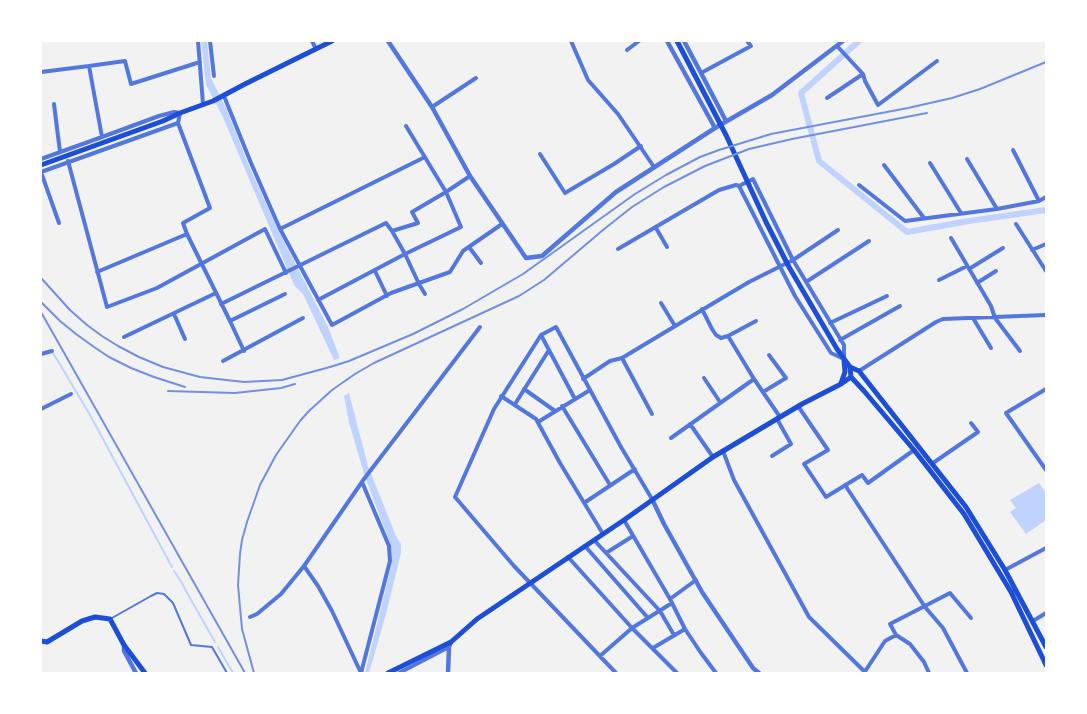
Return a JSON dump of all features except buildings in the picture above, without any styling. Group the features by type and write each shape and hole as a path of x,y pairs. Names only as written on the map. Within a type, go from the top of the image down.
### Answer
{"main road":[{"path":"41,165 214,101 332,41"},
{"path":"677,41 726,135 789,267 837,349 850,367 859,371 933,463 956,498 1011,592 1046,665"},
{"path":"841,384 845,372 844,359"},
{"path":"850,367 851,377 956,498 966,507 1005,570 1046,647"},
{"path":"388,673 450,644 477,619 624,520 713,457 851,377"},
{"path":"44,641 82,621 96,617 110,618 124,645 145,673"}],"street":[{"path":"198,41 203,104"},
{"path":"210,41 214,76"},
{"path":"312,41 316,49"},
{"path":"388,41 432,106 470,176 526,258 542,256 616,192 726,121 772,95 839,48 843,41"},
{"path":"571,41 588,80 618,114 654,167"},
{"path":"627,50 639,41"},
{"path":"668,41 715,128"},
{"path":"684,41 726,121"},
{"path":"701,73 751,46 747,41"},
{"path":"839,48 863,74 878,105 937,61"},
{"path":"41,72 126,61 131,84 200,62"},
{"path":"90,66 102,137"},
{"path":"827,98 863,74"},
{"path":"432,106 476,78"},
{"path":"223,97 298,267 332,325 387,296 450,272 463,251 502,224"},
{"path":"54,104 60,152"},
{"path":"41,159 159,116 174,112 180,113 178,123 210,208 183,223 186,234 244,351"},
{"path":"59,223 41,172 178,123"},
{"path":"318,300 461,227 446,192 406,126"},
{"path":"540,154 565,193 641,146"},
{"path":"1012,150 1038,201"},
{"path":"280,229 425,157"},
{"path":"967,159 997,209"},
{"path":"68,161 107,307 157,288 265,229 287,272"},
{"path":"930,163 961,214"},
{"path":"884,165 924,218"},
{"path":"392,231 418,223 412,212 470,176"},
{"path":"618,250 719,190 738,186 754,178 793,260 844,345 844,359 831,354 795,296 738,186"},
{"path":"859,185 905,221 997,209 1038,201 1046,197"},
{"path":"221,304 386,223 405,254 418,284 425,294"},
{"path":"1016,224 1046,271"},
{"path":"656,228 667,247"},
{"path":"583,379 610,362 622,358 702,309 793,260 838,230"},
{"path":"97,272 186,234"},
{"path":"951,238 991,306 995,318 1020,351"},
{"path":"806,282 870,241"},
{"path":"1032,250 1046,244"},
{"path":"470,247 481,263"},
{"path":"939,280 968,268 1002,248"},
{"path":"375,271 387,296"},
{"path":"977,283 996,271"},
{"path":"124,337 216,293"},
{"path":"230,321 285,294"},
{"path":"830,323 887,296"},
{"path":"662,303 675,326"},
{"path":"840,340 900,306"},
{"path":"702,309 716,335 721,338 756,321"},
{"path":"174,314 185,340"},
{"path":"859,371 943,319 1046,315"},
{"path":"223,362 303,318"},
{"path":"973,318 991,348"},
{"path":"250,617 257,614 281,594 304,566 363,480 480,327"},
{"path":"616,673 514,566 455,497 501,396 541,335 556,328 702,592 753,668 760,673"},
{"path":"541,335 575,399"},
{"path":"728,336 763,392 791,444 772,456"},
{"path":"514,404 550,350"},
{"path":"41,354 52,351"},
{"path":"763,392 786,378 769,355"},
{"path":"622,358 652,414"},
{"path":"704,378 720,402"},
{"path":"671,438 754,378"},
{"path":"524,389 555,411"},
{"path":"1046,389 1006,413 1046,470"},
{"path":"538,422 590,390"},
{"path":"41,409 71,394"},
{"path":"501,396 536,419 603,534"},
{"path":"562,406 610,486"},
{"path":"798,406 828,450 804,464 826,497 862,475 868,483 914,450"},
{"path":"933,463 978,432 971,422"},
{"path":"690,424 713,457"},
{"path":"723,451 734,480 810,618 865,672 885,642 896,635"},
{"path":"584,503 635,469"},
{"path":"361,673 390,561 389,546 363,480"},
{"path":"846,485 925,606 943,628 967,673"},
{"path":"624,520 686,629 716,673"},
{"path":"606,553 632,536"},
{"path":"594,540 660,611 674,635"},
{"path":"585,546 648,618"},
{"path":"1005,570 1046,548"},
{"path":"568,557 632,628 677,673"},
{"path":"304,566 332,611 361,673"},
{"path":"600,656 632,628 660,611 696,580"},
{"path":"929,673 924,662 910,644 896,635 890,624 950,593 971,618"},
{"path":"1032,621 1046,613"},
{"path":"653,648 686,629"},
{"path":"41,645 44,641"},
{"path":"399,673 450,644"},
{"path":"448,673 450,644"},
{"path":"124,645 124,651 136,673"}],"lane":[{"path":"110,618 157,593 164,594 173,603 191,645 212,647 228,673"}],"water":[{"path":"201,41 207,41 211,78 227,110 249,166 279,232 328,327 340,358 334,360 303,294 294,285 222,115 206,85"},
{"path":"349,393 368,466 401,544 401,553 386,614 369,673 365,673 392,563 391,546 364,474 349,422 344,396"},
{"path":"1039,483 1046,493 1046,520 1026,534 1010,512 1016,508 1010,500"}],"waterway":[{"path":"859,41 801,93 819,161 907,232 1046,210"},
{"path":"52,351 90,415 172,567"},
{"path":"174,571 215,642"},
{"path":"218,647 233,673"}],"railway":[{"path":"41,278 70,310 87,325 118,346 139,357 163,367 200,377 244,382 282,380 349,361 413,334 463,309 523,274 635,194 700,157 771,134 952,98 980,89 1046,62"},
{"path":"254,673 242,629 238,585 242,540 260,485 276,455 300,421 332,390 374,363 519,296 544,280 632,207 664,187 705,166 749,149 927,113"},
{"path":"41,302 76,334 109,357 131,368 185,387"},
{"path":"41,312 245,673"},
{"path":"168,391 235,393 281,388 295,384"}]}
